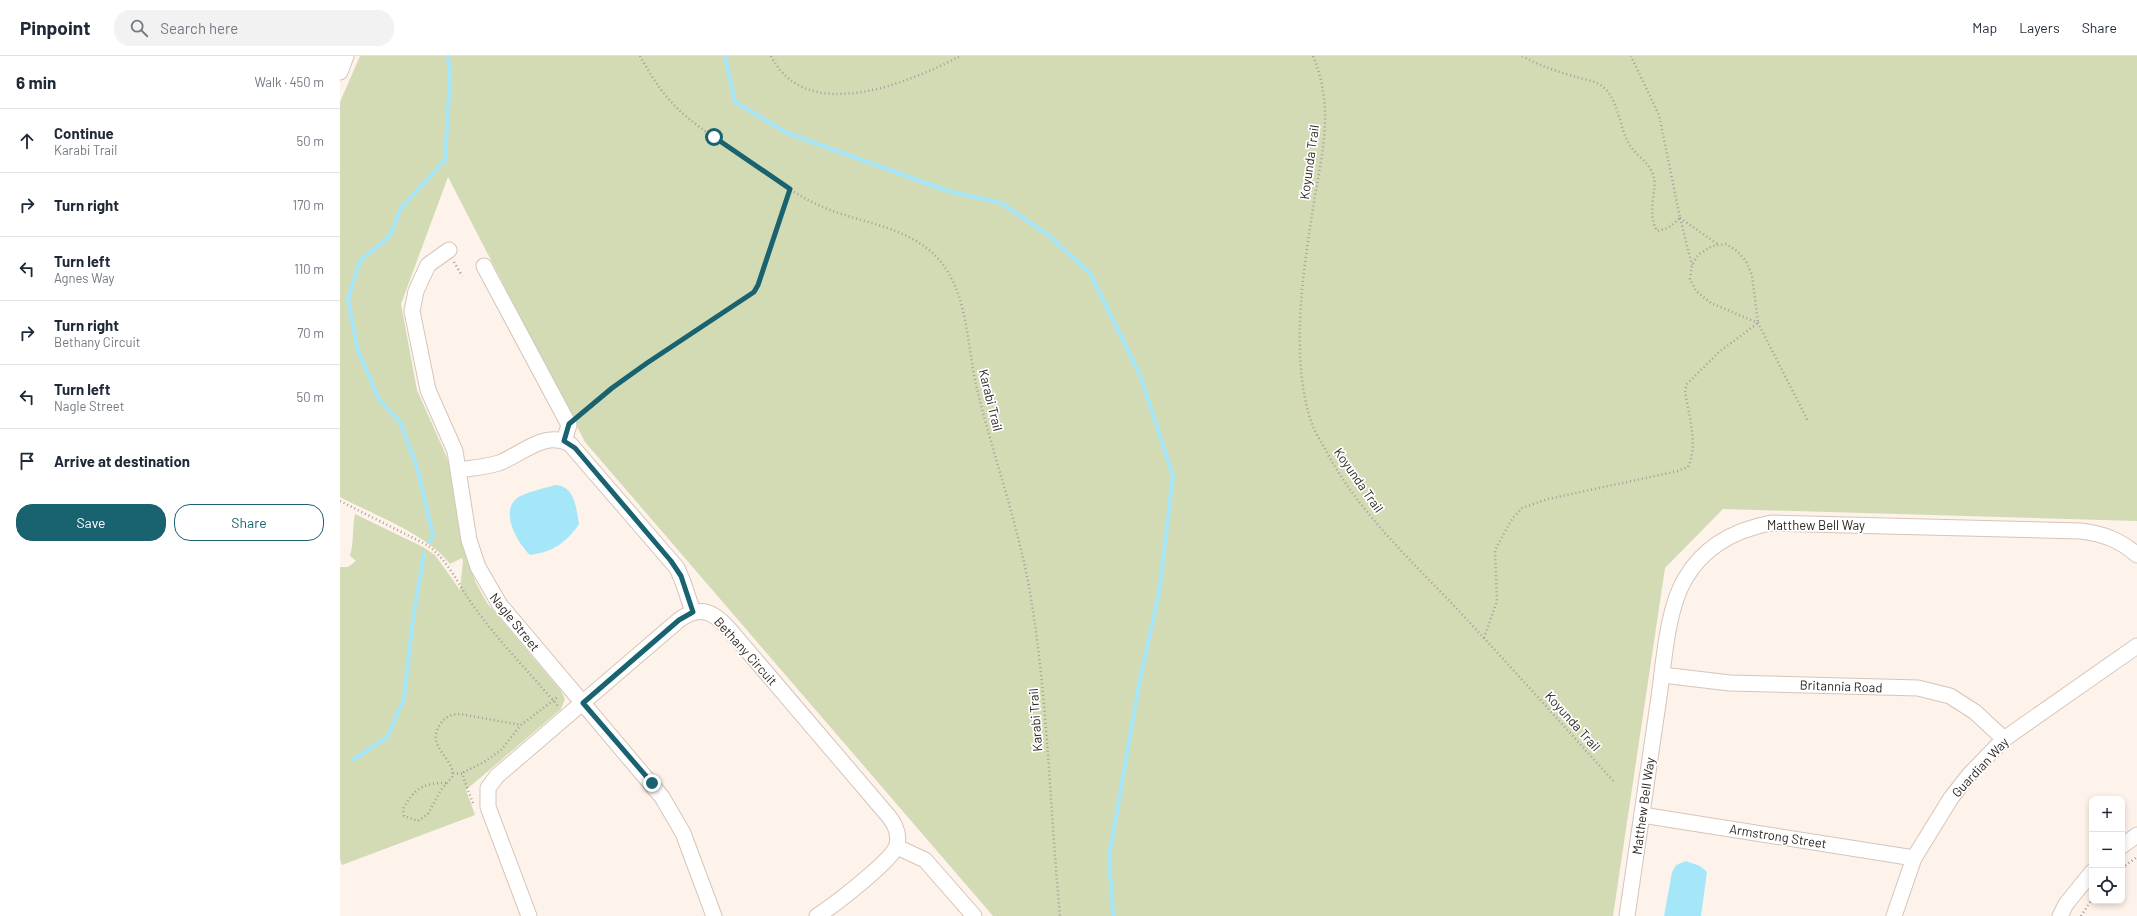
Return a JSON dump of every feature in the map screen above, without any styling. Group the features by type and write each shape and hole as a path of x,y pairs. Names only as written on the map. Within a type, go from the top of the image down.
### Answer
{"street":[{"path":"340,72 346,56"},
{"name":"Nagle Street","path":"448,250 428,265 416,291 412,311 428,390 455,451 469,540 485,582 500,605 652,783 669,808 683,833 714,916"},
{"path":"484,266 569,424 564,441"},
{"path":"459,470 498,463 547,440 564,441 575,448 671,561 681,576 693,612 679,620 497,776 488,788 488,807 529,916"},
{"name":"Matthew Bell Way","path":"1627,916 1662,675 1677,594 1685,578 1696,562 1712,547 1737,531 1771,523 2081,531 2100,533 2115,539 2137,555"},
{"name":"Bethany Circuit","path":"693,612 710,613 720,619 729,629 894,822 897,835 897,847"},
{"name":"Guardian Way","path":"1894,916 1914,858 1950,798 1969,775 2004,739 2137,646"},
{"name":"Britannia Road","path":"1662,675 1730,683 1918,688 1950,696 1975,712 2004,739"},
{"name":"Armstrong Street","path":"1642,815 1914,858"},
{"path":"2125,844 2137,835"},
{"path":"817,916 842,898 885,861 897,847 925,860 974,916"},
{"path":"2060,916 2066,904 2089,876"}],"path":[{"name":"Karabi Trail","path":"640,56 653,78 680,110 714,137 790,189 831,211 891,229 916,240 932,252 955,285 961,306 976,384 1012,518 1030,595 1042,674 1051,814 1060,916"},
{"path":"770,56 776,68 797,86 826,94 863,92 903,82 960,56"},
{"name":"Koyunda Trail","path":"1313,56 1322,78 1326,107 1324,140 1302,277 1300,326 1303,378 1306,402 1312,426 1335,468 1357,500 1615,783"},
{"path":"1522,56 1555,71 1599,85 1617,109 1620,123 1629,144 1652,172 1655,182 1651,208 1652,222 1657,231 1668,228 1680,218"},
{"path":"1631,56 1659,115 1680,218 1692,265 1690,279 1696,291 1711,303 1758,323"},
{"path":"569,424 647,363 754,292 758,285 790,189"},
{"path":"1680,218 1720,245"},
{"path":"1692,265 1698,255 1712,246 1726,244 1737,251 1746,261 1754,282 1758,323 1808,421"},
{"path":"1484,638 1497,601 1495,550 1512,519 1522,508 1548,499 1678,471 1688,467 1691,460 1693,442 1685,390 1687,384 1719,352 1758,323"},
{"path":"340,501 427,546 439,555 474,607 497,637 561,709"},
{"path":"453,773 463,774 501,750 522,725 563,692"},
{"path":"453,773 437,745 437,730 444,720 455,714 460,714 522,725"},
{"path":"446,783 430,783 421,787 403,809 404,816 418,821 426,817 453,773"},
{"path":"463,774 476,809"},
{"path":"2125,866 2137,857"},
{"path":"2081,916 2089,904"}],"green space":[{"path":"360,56 2137,56 2137,521 1723,509 1665,568 1613,916 993,916 585,442 448,177 401,304 417,390 449,462 462,545 476,583 487,603 561,691 565,699 561,709 466,790 475,815 342,865 340,859 340,567 348,567 356,561 350,556 355,514 423,547 435,555 460,590 463,561 462,558 450,564 428,543 414,534 340,497 340,102"}],"water":[{"path":"555,485 562,486 571,493 579,524 574,531 558,546 546,552 530,555 520,543 512,528 510,512 512,505 516,499 523,495"},
{"path":"1686,861 1700,866 1707,872 1701,916 1664,916 1672,872 1676,865"}],"waterway":[{"path":"430,542 433,536 417,467 400,422 379,399 358,351 348,299 360,261 390,236 401,208 445,160 450,76 448,56"},
{"path":"725,56 735,102 787,133 948,191 1001,203 1047,234 1090,273 1140,375 1173,476 1159,593 1140,679 1109,857 1113,916"},
{"path":"353,760 387,737 404,699 413,618 424,554"}],"route":[{"path":"652,783 583,703 679,620 693,612 684,582 671,561 575,448 564,441 569,424 612,388 754,292 758,285 780,223 790,189 714,137"}]}
